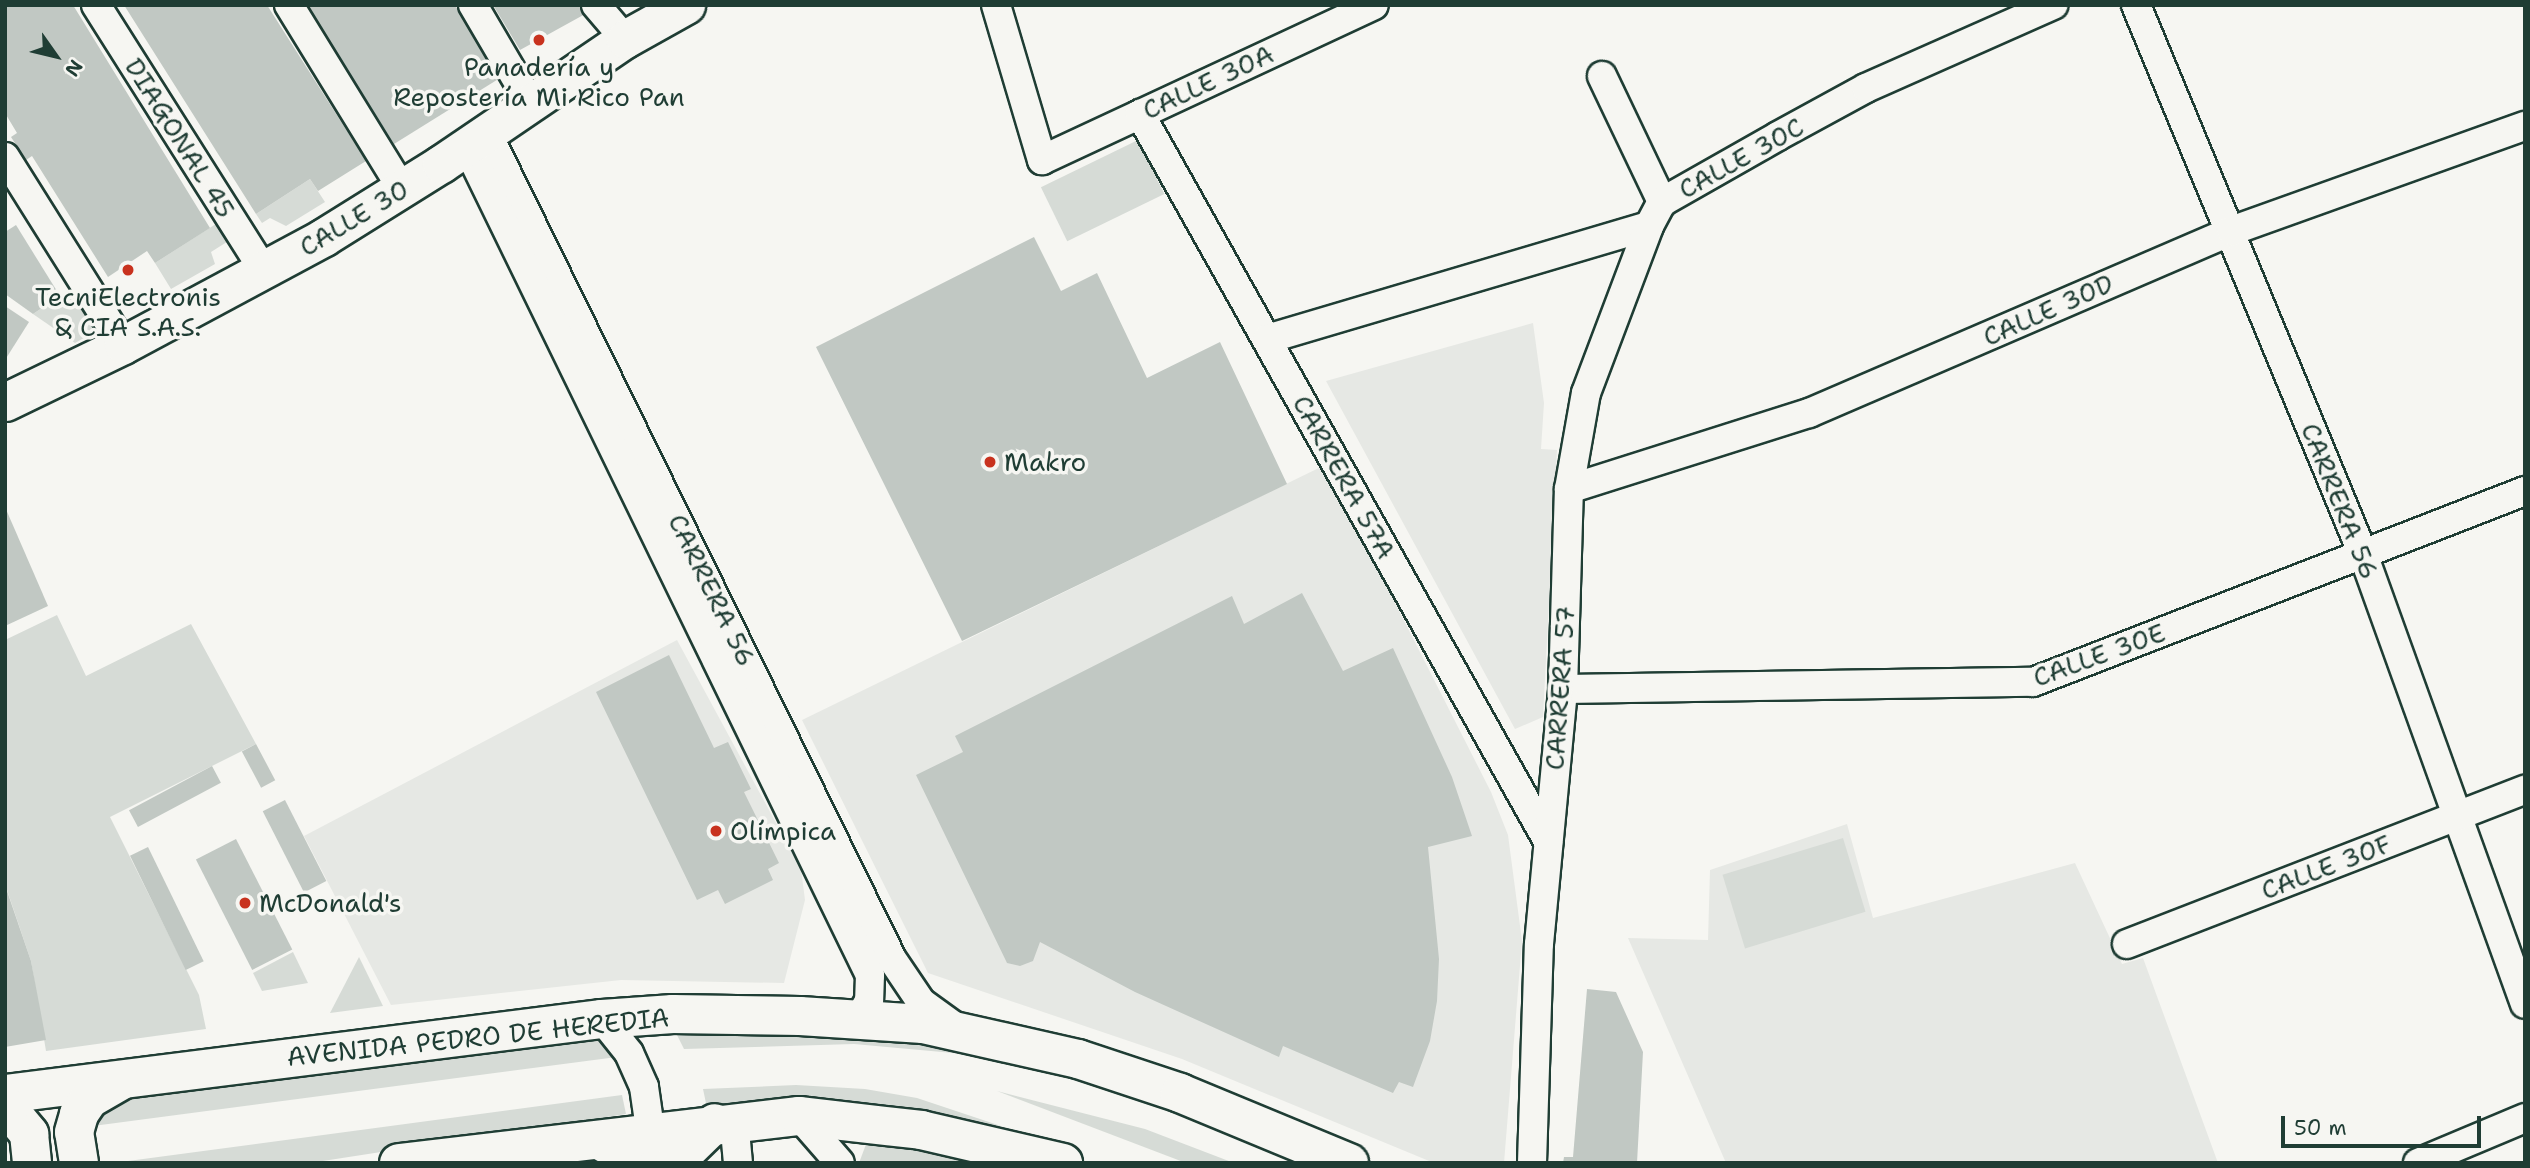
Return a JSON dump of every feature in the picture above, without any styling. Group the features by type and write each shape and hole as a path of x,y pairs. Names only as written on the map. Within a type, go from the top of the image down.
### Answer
{"highway":[{"name":"AVENIDA PEDRO DE HEREDIA","path":"5,1094 602,1019 729,1014 858,1020 960,1030 1111,1069 1349,1163"},
{"path":"79,1163 74,1132 79,1114 89,1098 121,1080"},
{"path":"5,1105 29,1134 32,1163"},
{"path":"399,1163 586,1139 653,1146 725,1122 799,1116 859,1121 1062,1163"},
{"path":"674,1163 725,1122"}],"main road":[{"name":"CALLE 30","path":"11,394 123,345 264,271 477,140 625,39 686,5"}],"street":[{"name":"DIAGONAL 45","path":"96,5 264,271"},
{"path":"289,5 402,188"},
{"path":"473,5 530,102"},
{"path":"596,5 625,39"},
{"name":"CALLE 30A","path":"996,5 1042,160 1374,5"},
{"name":"CALLE 30C","path":"1267,339 1656,214 1866,88 2053,5"},
{"name":"CARRERA 56","path":"2136,5 2363,554 2455,816 2525,1004"},
{"path":"1602,76 1656,214"},
{"name":"CARRERA 57A","path":"1140,114 1548,841"},
{"name":"CALLE 30D","path":"1569,489 1809,413 2231,231 2525,126"},
{"name":"CARRERA 56","path":"477,140 870,975 869,1001 858,1020"},
{"name":"CARRERA 56","path":"477,140 892,959 922,1002 960,1030"},
{"path":"5,157 123,345"},
{"name":"CARRERA 57","path":"1532,1163 1539,944 1563,689 1569,489 1581,410 1656,214"},
{"name":"CALLE 30E","path":"1563,689 2033,682 2525,491"},
{"name":"CALLE 30F","path":"2127,944 2525,790"},
{"path":"602,1019 636,1067 653,1146"},
{"path":"799,1116 843,1163"},
{"path":"2418,1163 2525,1118"},
{"path":"843,1163 850,1136 859,1121"},
{"path":"725,1122 738,1163"},
{"path":"586,1139 630,1163"}],"shaded area":[{"path":"1138,140 1164,194 1067,241 1041,187"},
{"path":"310,179 325,202 286,226 270,218 262,223 256,214"},
{"path":"219,222 230,240 211,252 215,264 171,289 155,263"},
{"path":"71,289 98,330 75,343 33,314"},
{"path":"1533,323 1544,403 1541,449 1557,450 1543,717 1515,729 1326,381"},
{"path":"1325,465 1491,792 1508,835 1522,941 1504,1163 1434,1163 1182,1059 928,973 802,720"},
{"path":"57,615 86,676 191,624 256,744 110,817 199,995 206,1029 46,1051 31,961 5,884 5,640"},
{"path":"677,640 801,869 805,900 784,983 621,980 391,1005 304,836"},
{"path":"1847,824 1873,918 2075,863 2122,964 2143,958 2218,1163 1726,1163 1628,938 1708,940 1710,870"},
{"path":"1843,838 1866,912 1745,948 1723,875"},
{"path":"293,952 308,983 262,991 253,973"},
{"path":"359,957 383,1006 330,1013"},
{"path":"595,1029 617,1057 93,1126 112,1104 138,1094"},
{"path":"674,1029 807,1030 974,1047 975,1055 854,1044 684,1049"},
{"path":"796,1085 865,1089 917,1098 1001,1126 855,1109 707,1108 703,1089"},
{"path":"997,1091 1145,1129 1234,1163 1186,1163"},
{"path":"622,1095 626,1114 310,1163 113,1163"},
{"path":"868,1139 991,1163 859,1163"}],"building":[{"path":"5,5 73,5 210,228 155,263 147,251 108,277 32,156 26,160 11,137 17,133 5,113"},
{"path":"124,5 267,5 366,161 318,191 310,179 256,214"},
{"path":"307,5 455,5 500,78 394,144"},
{"path":"493,5 581,5 587,13 520,50"},
{"path":"16,225 60,296 33,314 5,294 5,232"},
{"path":"1034,237 1061,291 1097,273 1147,378 1220,342 1287,484 962,641 816,347"},
{"path":"5,306 29,322 5,360"},
{"path":"5,507 48,606 5,626"},
{"path":"1302,593 1343,671 1393,648 1452,777 1472,836 1428,847 1439,959 1437,1001 1430,1041 1413,1087 1399,1082 1393,1093 1283,1046 1279,1057 1135,992 1040,942 1033,961 1020,966 1007,963 916,775 963,752 955,736 1232,596 1244,624"},
{"path":"669,655 714,748 728,742 751,789 744,792 779,863 768,869 773,880 725,904 718,890 697,900 596,692"},
{"path":"256,744 275,780 261,788 242,752"},
{"path":"212,766 221,783 138,827 129,810"},
{"path":"285,800 326,881 304,892 263,811"},
{"path":"236,839 292,949 252,970 196,859"},
{"path":"148,847 204,961 186,970 130,856"},
{"path":"5,885 31,961 46,1040 5,1047"},
{"path":"1587,989 1616,992 1643,1052 1637,1163 1563,1163 1564,1157 1573,1157"}],"place":[{"name":"Panadería y Repostería Mi Rico Pan","path":"539,40"},
{"name":"TecniElectronis & CIA S.A.S.","path":"128,270"},
{"name":"Makro","path":"990,462"},
{"name":"Olímpica","path":"716,831"},
{"name":"McDonald's","path":"245,903"}]}
